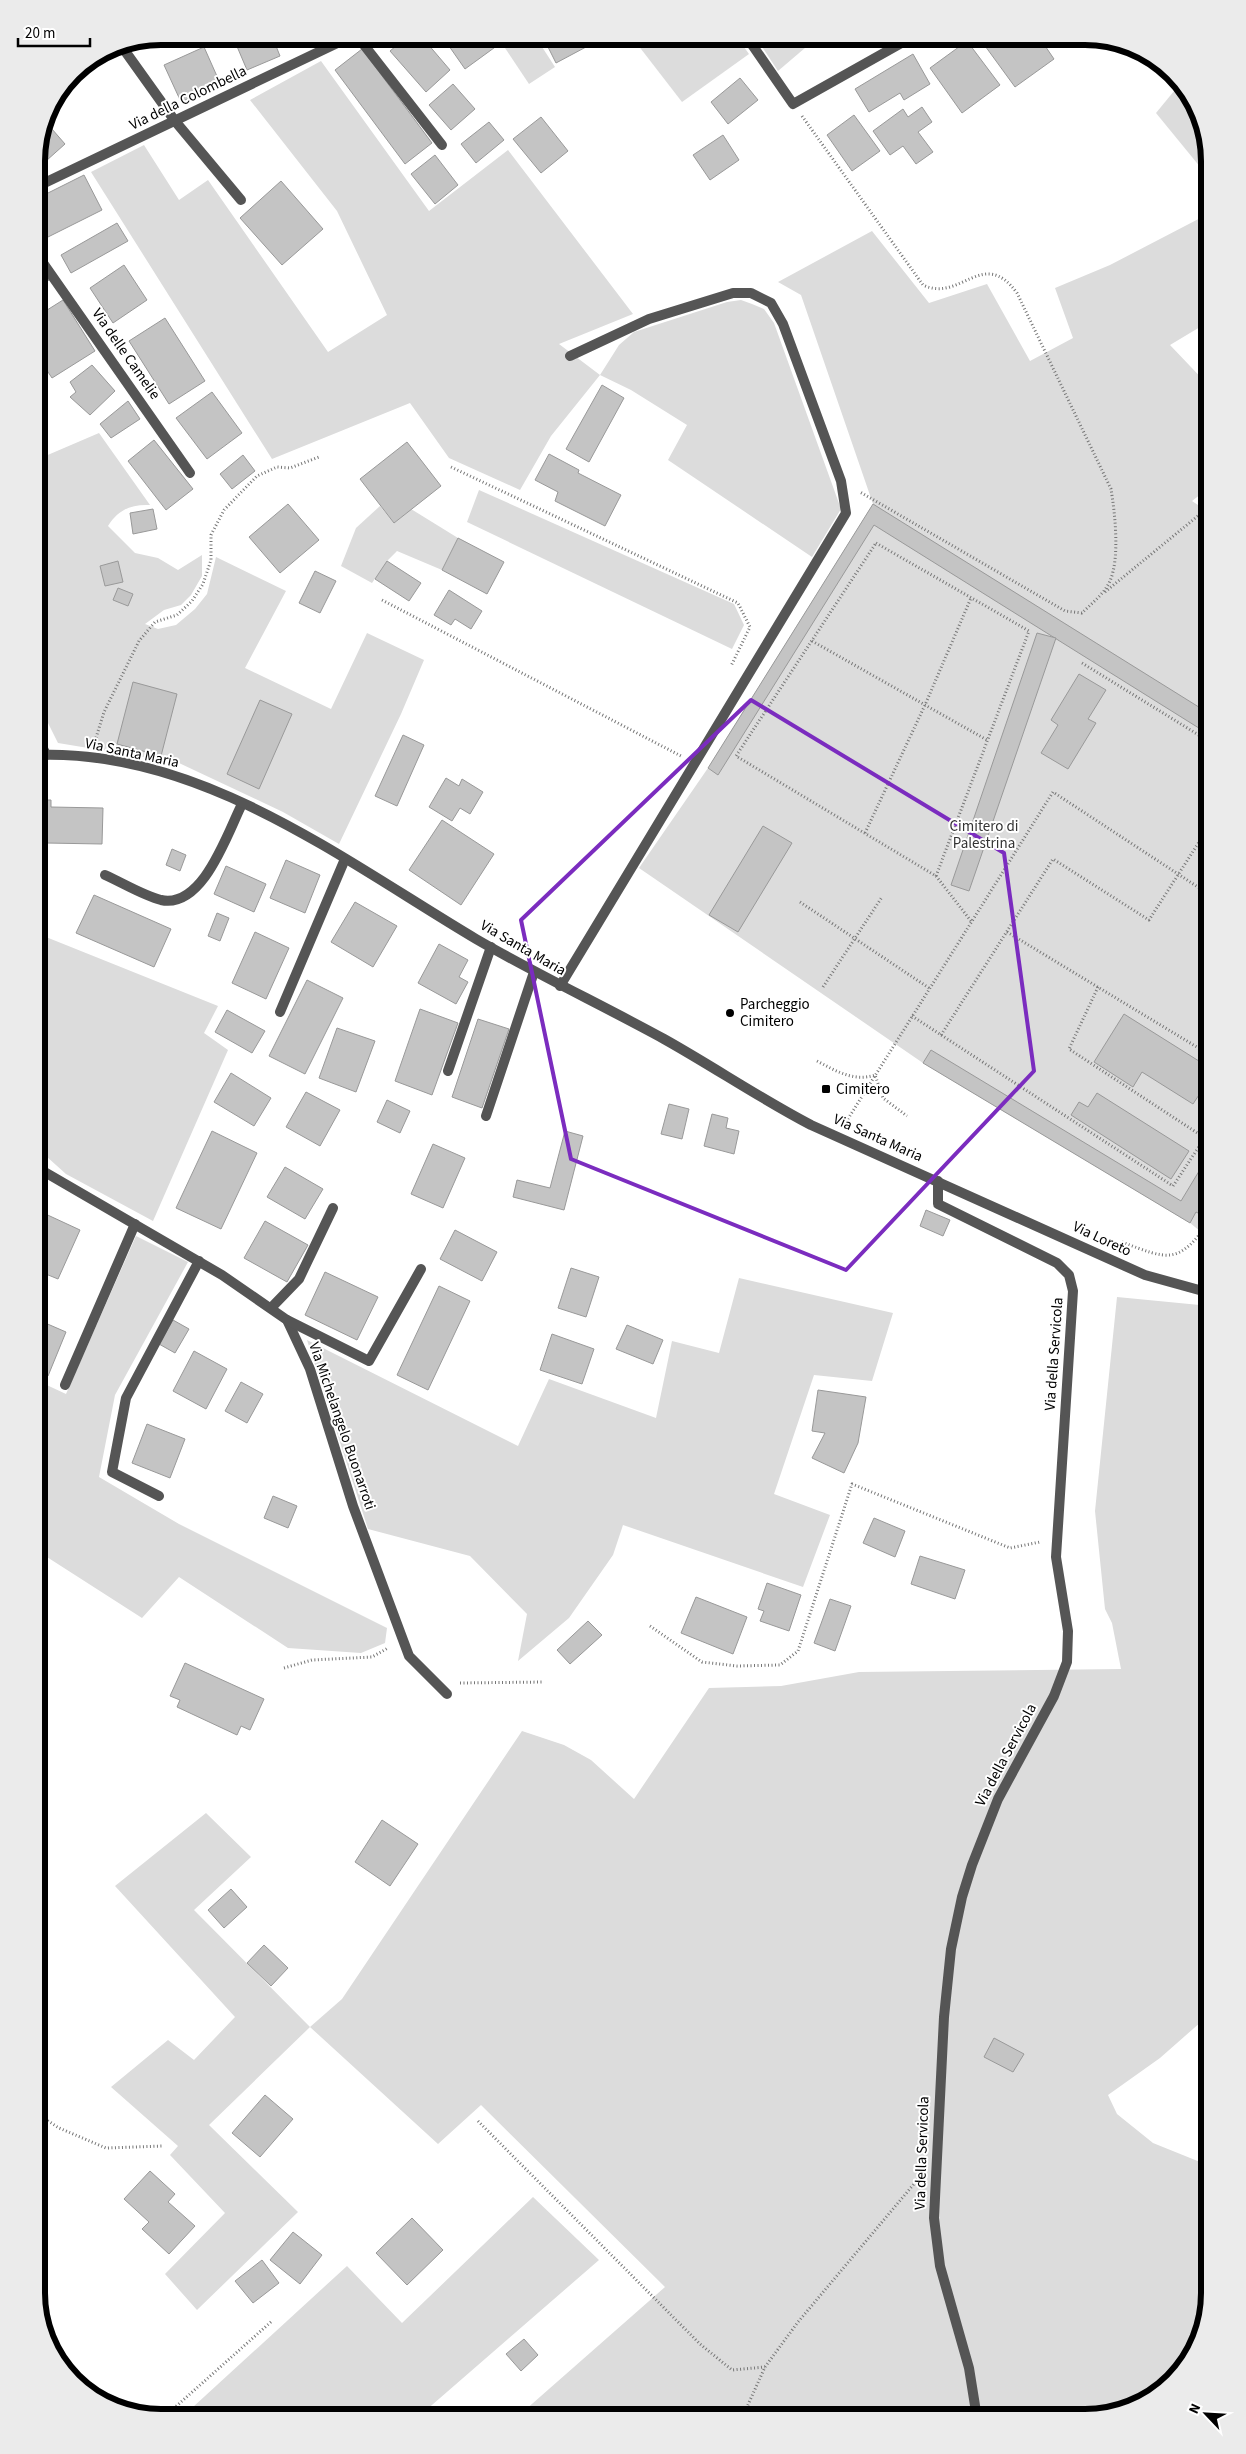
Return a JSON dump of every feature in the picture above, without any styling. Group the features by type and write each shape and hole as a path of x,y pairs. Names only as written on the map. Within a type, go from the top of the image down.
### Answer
{"street":[{"name":"Via della Colombella","path":"45,183 333,45"},
{"path":"364,45 442,145"},
{"path":"752,45 793,104 898,45"},
{"path":"125,51 175,121 241,200"},
{"name":"Via delle Camelie","path":"45,266 190,473"},
{"path":"560,986 846,513 841,481 783,324 771,303 751,293 733,293 649,318 570,356"},
{"name":"Via Santa Maria","path":"45,755 90,758 167,773 242,804 295,830 534,972 666,1040 781,1110 986,1202"},
{"path":"105,875 154,898 173,901 182,899 200,886 242,804"},
{"path":"280,1012 345,859"},
{"path":"448,1071 490,947"},
{"path":"486,1116 534,972"},
{"name":"Via Michelangelo Buonarroti","path":"45,1172 199,1261 272,1308 287,1320 310,1369 353,1506 409,1656 447,1694"},
{"name":"Via della Servicola","path":"938,1181 938,1204 1057,1263 1069,1275 1073,1291 1058,1516 1057,1572 1068,1631 1067,1662 1054,1696 998,1799 984,1832 962,1897 951,1949 944,2008 934,2218 938,2255 969,2368 976,2409"},
{"name":"Via Loreto","path":"986,1202 1145,1275 1201,1291"},
{"path":"272,1308 299,1279 333,1208"},
{"path":"65,1385 135,1224"},
{"path":"158,1496 112,1472 126,1398 199,1261"},
{"path":"287,1320 369,1361 422,1269"}],"path":[{"path":"793,104 923,285 932,289 942,290 978,276 994,274 1007,279 1017,294 1111,488 1116,515 1115,548 1111,580 1102,594"},
{"path":"90,758 104,712 139,641 155,622 177,616 192,601 203,584 211,560 211,534 224,510 257,476 277,467 290,468 318,457"},
{"path":"451,467 738,603 750,627 729,672"},
{"path":"841,481 1064,611 1082,613 1102,594 1201,513"},
{"path":"936,876 1028,631 876,543 736,756 936,876 971,921"},
{"path":"865,833 925,705 971,598"},
{"path":"382,600 678,754 687,759 691,768"},
{"path":"812,641 987,740"},
{"path":"1082,663 1201,736"},
{"path":"836,1136 1053,792 1201,888"},
{"path":"941,1035 1053,859 1149,920 1201,839"},
{"path":"823,987 882,896"},
{"path":"800,902 929,988"},
{"path":"1007,932 1201,1050"},
{"path":"1098,987 1069,1049 1201,1136"},
{"path":"912,1016 1173,1186 1201,1143"},
{"path":"817,1061 855,1077 866,1078 875,1075"},
{"path":"875,1075 883,1098 907,1116"},
{"path":"1122,1242 1159,1256 1172,1255 1186,1249 1201,1232"},
{"path":"650,1626 702,1662 737,1666 780,1665 798,1651 852,1484 1010,1548 1038,1543 1051,1534 1058,1516"},
{"path":"284,1668 312,1660 372,1657 403,1640"},
{"path":"436,1683 544,1682"},
{"path":"45,2119 59,2128 106,2148 163,2146"},
{"path":"478,2121 700,2344 732,2370 765,2367"},
{"path":"746,2409 765,2367 798,2322 936,2157"},
{"path":"173,2409 272,2321"}],"highlighted area":[{"path":"751,700 1004,853 1034,1071 846,1270 571,1159 521,920"}],"green space":[{"path":"503,45 541,45 555,67 529,84"},
{"path":"638,45 742,45 749,54 682,102"},
{"path":"761,45 808,45 778,71"},
{"path":"321,61 429,211 508,150 633,314 559,344 600,375 551,436 520,490 449,458 410,403 272,459 91,172 144,145 179,200 208,180 328,352 387,315 337,211 250,100"},
{"path":"1176,89 1186,103 1195,123 1201,153 1201,168 1156,113"},
{"name":"Cimitero di Palestrina","path":"1201,218 1201,326 1170,345 1201,378 1201,494 1192,501 1201,507 1201,1232 1190,1223 923,1063 639,868 708,768 873,504 801,295 778,282 872,231 929,303 987,284 1030,361 1073,338 1055,288 1110,265"},
{"path":"741,300 764,309 774,323 841,509 812,557 668,460 687,425 631,390 600,375 619,345 634,332 727,302"},
{"path":"99,433 150,505 126,509 116,516 108,526 135,553 158,558 178,570 202,555 202,576 191,595 181,605 164,610 145,624 158,629 176,625 195,609 207,594 216,557 286,591 245,668 331,709 367,633 424,660 401,714 339,844 283,812 179,763 58,743 45,717 45,456"},
{"path":"479,490 734,604 744,625 732,649 467,522"},
{"path":"380,506 394,523 411,509 458,538 442,570 397,551 387,561 372,583 341,566 356,528"},
{"path":"45,937 218,1006 204,1033 228,1050 153,1221 66,1174 45,1155"},
{"path":"136,1236 188,1262 115,1395 99,1477 179,1524 387,1628 385,1643 361,1653 288,1648 179,1577 142,1618 45,1556 45,1384 66,1394"},
{"path":"739,1278 893,1313 872,1381 814,1375 774,1494 830,1515 803,1587 623,1525 613,1555 569,1618 518,1661 527,1614 470,1556 368,1529 307,1340 518,1446 549,1379 656,1418 672,1341 719,1353"},
{"path":"1117,1297 1201,1305 1201,2022 1160,2058 1108,2095 1117,2114 1153,2143 1201,2162 1200,2308 1195,2331 1189,2345 1182,2358 1172,2370 1156,2385 1130,2400 1108,2407 1085,2409 526,2409 665,2287 481,2105 438,2144 310,2027 342,1999 522,1731 564,1745 591,1760 634,1799 709,1688 781,1686 859,1672 1121,1669 1112,1623 1105,1609 1095,1511"},
{"path":"206,1813 251,1857 194,1910 310,2027 209,2125 298,2212 197,2310 165,2274 225,2213 170,2155 178,2146 111,2087 168,2040 194,2060 235,2017 115,1886"},
{"path":"533,2197 599,2260 427,2409 191,2409 347,2266 402,2323"}],"building":[{"path":"236,45 276,45 280,56 247,70"},
{"path":"397,45 429,45 450,70 426,92 390,51"},
{"path":"448,45 498,45 465,69"},
{"path":"547,45 585,45 586,47 556,63"},
{"path":"962,45 970,45 1000,85 962,113 930,68"},
{"path":"984,45 1044,45 1054,59 1015,87"},
{"path":"204,47 220,83 181,102 164,65"},
{"path":"362,49 432,143 405,164 335,70"},
{"path":"913,54 930,84 904,100 900,93 869,112 855,89"},
{"path":"740,78 758,100 728,124 711,102"},
{"path":"453,84 475,109 451,130 429,105"},
{"path":"922,107 932,122 918,132 933,152 916,164 903,146 890,155 873,131 903,109 908,117"},
{"path":"854,115 880,151 852,171 827,135"},
{"path":"541,117 568,151 541,173 513,139"},
{"path":"489,122 504,140 476,163 461,144"},
{"path":"50,127 65,144 45,162"},
{"path":"723,135 739,160 710,180 693,155"},
{"path":"435,155 458,185 435,204 411,174"},
{"path":"84,175 102,210 45,238 45,194"},
{"path":"281,181 323,229 282,265 240,218"},
{"path":"117,223 128,241 71,273 61,255"},
{"path":"124,265 147,300 113,323 90,288"},
{"path":"63,300 95,351 52,378 45,368 45,311"},
{"path":"165,318 205,381 169,404 129,341"},
{"path":"92,365 115,391 90,415 70,397 76,392 70,382"},
{"path":"602,385 624,398 589,462 566,449"},
{"path":"212,392 242,433 207,459 176,418"},
{"path":"128,401 140,419 111,438 100,424"},
{"path":"154,440 193,489 166,510 128,461"},
{"path":"407,442 441,486 394,523 360,479"},
{"path":"549,454 579,470 578,473 621,495 605,526 555,501 558,492 535,480"},
{"path":"243,455 255,471 232,489 220,474"},
{"path":"288,504 319,540 280,573 249,537"},
{"path":"873,504 1201,708 1201,729 874,525 718,775 708,768"},
{"path":"153,509 157,529 133,534 130,513"},
{"path":"458,538 504,562 487,594 442,570"},
{"path":"118,561 123,582 105,586 100,566"},
{"path":"387,561 421,583 409,601 375,579"},
{"path":"315,571 336,581 320,613 299,603"},
{"path":"118,588 133,594 128,606 113,600"},
{"path":"449,590 482,611 471,629 455,619 451,625 434,615"},
{"path":"1037,633 1056,638 969,891 951,885"},
{"path":"1079,674 1106,690 1088,719 1096,723 1068,769 1041,753 1058,725 1051,720"},
{"path":"133,682 177,694 161,756 117,744"},
{"path":"260,700 292,714 259,789 227,774"},
{"path":"403,735 424,745 397,806 375,796"},
{"path":"446,778 459,786 462,779 483,792 470,814 460,808 452,821 429,807"},
{"path":"45,800 51,800 51,807 103,808 102,844 46,843 46,850"},
{"path":"442,820 494,854 461,905 409,870"},
{"path":"763,826 792,843 738,932 709,915"},
{"path":"172,849 186,855 180,871 166,865"},
{"path":"286,860 320,875 305,913 270,898"},
{"path":"226,866 266,884 254,912 214,894"},
{"path":"94,895 171,929 154,967 76,933"},
{"path":"355,902 397,926 373,967 331,942"},
{"path":"217,913 229,918 220,941 208,936"},
{"path":"255,932 289,948 266,999 232,983"},
{"path":"439,944 468,960 459,977 468,982 456,1004 418,983"},
{"path":"307,980 343,998 305,1074 269,1056"},
{"path":"420,1009 458,1023 432,1095 395,1081"},
{"path":"227,1010 265,1031 252,1053 215,1032"},
{"path":"1124,1014 1201,1062 1201,1092 1193,1104 1142,1072 1133,1087 1094,1062"},
{"path":"478,1019 509,1029 482,1108 452,1097"},
{"path":"337,1028 375,1041 356,1092 319,1078"},
{"path":"931,1050 1181,1201 1201,1168 1201,1214 1196,1212 1190,1223 923,1063"},
{"path":"231,1073 271,1098 254,1126 214,1102"},
{"path":"306,1092 340,1110 320,1146 286,1127"},
{"path":"1097,1093 1189,1151 1171,1179 1071,1115 1079,1102 1088,1107"},
{"path":"387,1100 410,1111 400,1133 377,1122"},
{"path":"669,1104 689,1109 682,1139 661,1134"},
{"path":"712,1114 728,1118 726,1128 739,1131 734,1154 704,1146"},
{"path":"212,1131 257,1153 221,1229 176,1208"},
{"path":"565,1131 583,1136 564,1210 513,1197 517,1180 550,1188"},
{"path":"433,1144 465,1158 443,1208 411,1194"},
{"path":"285,1167 323,1189 305,1219 267,1197"},
{"path":"926,1210 950,1220 943,1236 920,1226"},
{"path":"45,1214 80,1230 58,1279 45,1274"},
{"path":"265,1221 308,1245 287,1282 244,1258"},
{"path":"455,1230 497,1252 482,1281 440,1259"},
{"path":"571,1268 599,1277 586,1317 558,1308"},
{"path":"325,1272 378,1297 357,1340 305,1315"},
{"path":"439,1286 470,1301 428,1390 397,1375"},
{"path":"173,1320 189,1329 175,1353 159,1344"},
{"path":"45,1323 66,1332 48,1376 45,1375"},
{"path":"627,1325 663,1340 653,1364 616,1349"},
{"path":"552,1334 594,1349 582,1384 540,1370"},
{"path":"194,1351 227,1369 206,1409 173,1391"},
{"path":"241,1382 263,1394 247,1423 225,1411"},
{"path":"818,1390 866,1397 858,1443 844,1473 812,1458 825,1433 812,1431"},
{"path":"147,1424 185,1439 170,1478 132,1463"},
{"path":"273,1496 297,1506 288,1528 264,1518"},
{"path":"874,1518 905,1531 895,1557 863,1543"},
{"path":"920,1556 965,1570 955,1599 911,1584"},
{"path":"767,1583 801,1595 789,1631 760,1621 764,1611 758,1609"},
{"path":"696,1597 747,1617 733,1654 681,1633"},
{"path":"830,1599 851,1606 835,1651 814,1643"},
{"path":"588,1621 602,1635 570,1664 557,1650"},
{"path":"185,1663 264,1699 250,1730 241,1726 237,1735 177,1707 180,1700 170,1696"},
{"path":"382,1820 418,1844 390,1886 355,1862"},
{"path":"231,1889 247,1907 224,1928 208,1910"},
{"path":"264,1945 288,1968 271,1986 247,1963"},
{"path":"994,2038 1024,2054 1013,2072 984,2057"},
{"path":"265,2095 293,2119 260,2157 232,2133"},
{"path":"150,2171 175,2194 168,2202 195,2226 169,2254 142,2229 149,2222 124,2199"},
{"path":"412,2218 443,2250 407,2285 376,2253"},
{"path":"293,2232 322,2255 300,2284 270,2260"},
{"path":"262,2260 279,2283 253,2303 235,2281"},
{"path":"524,2339 538,2355 521,2371 506,2354"}],"place":[{"name":"Parcheggio Cimitero","path":"730,1013"},
{"name":"Cimitero","path":"826,1089"}]}
